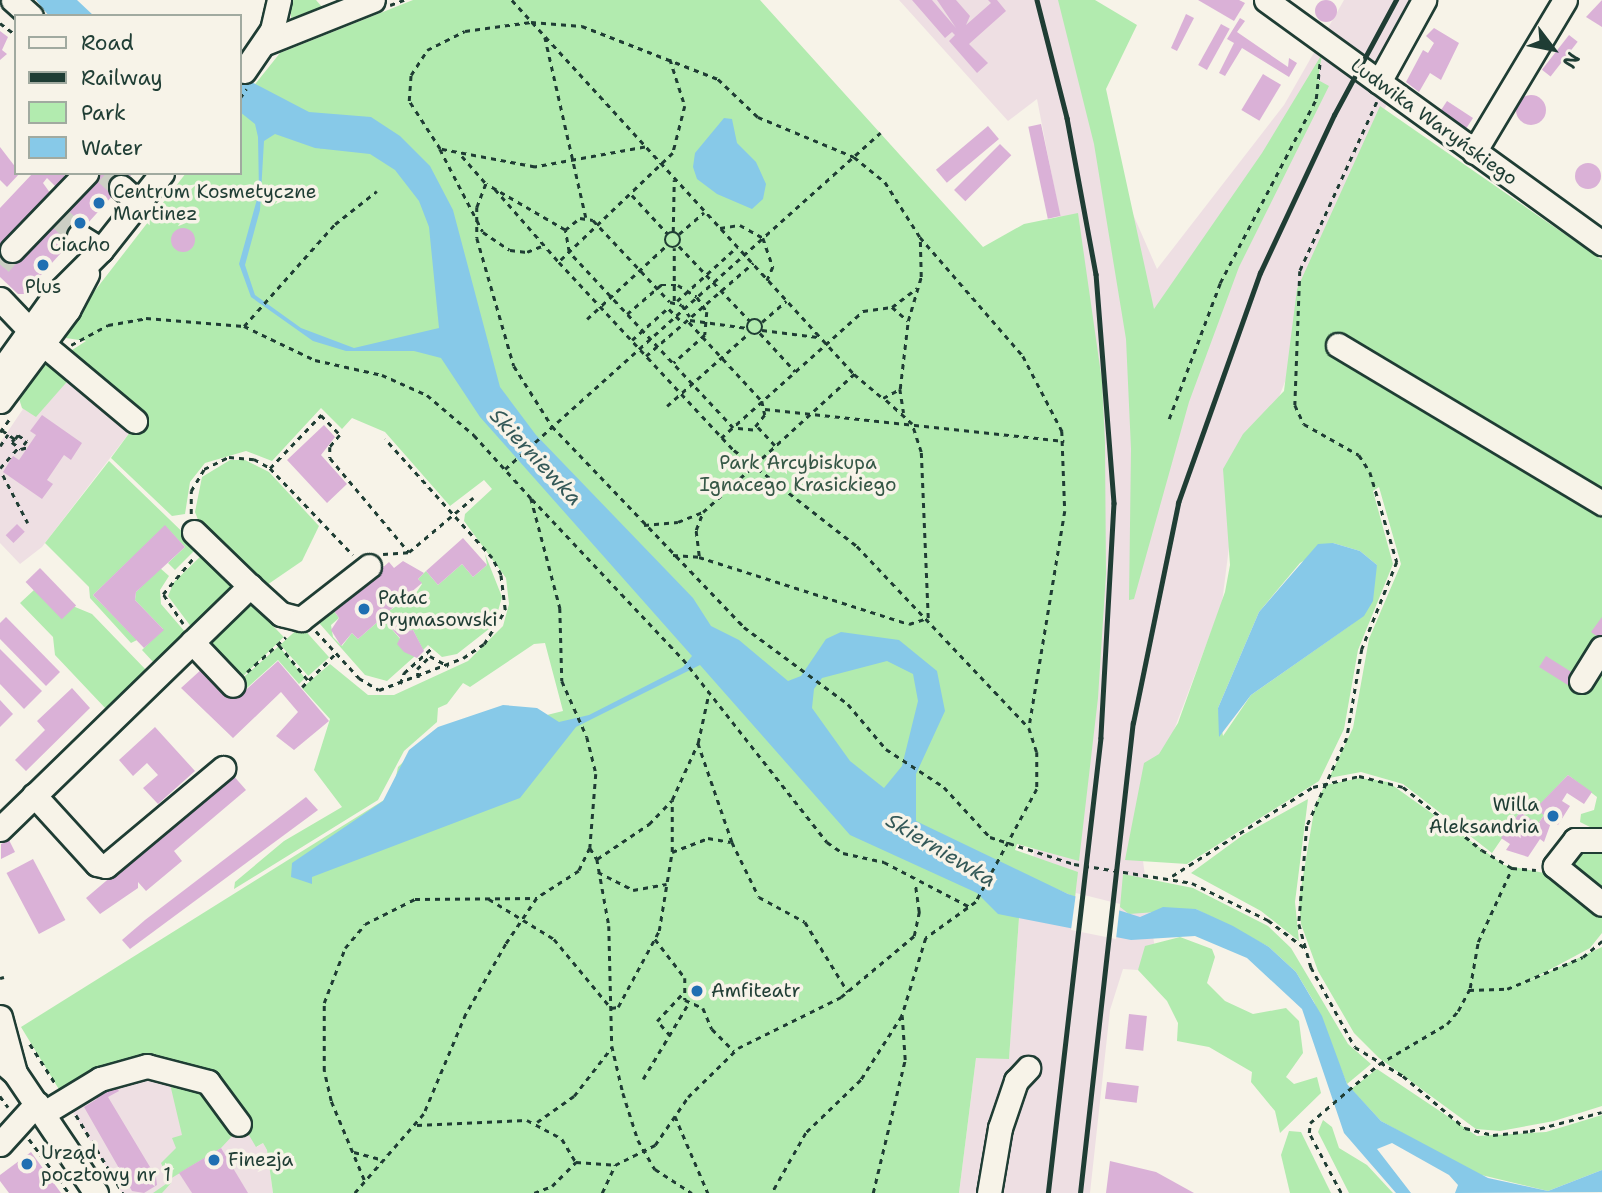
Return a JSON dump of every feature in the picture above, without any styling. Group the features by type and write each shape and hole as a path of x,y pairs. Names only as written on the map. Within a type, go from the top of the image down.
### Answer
{"street":[{"path":"13,0 29,14"},
{"path":"244,71 265,43 279,0"},
{"path":"265,43 337,6 373,0"},
{"name":"Ludwika Waryńskiego","path":"1266,0 1325,43 1379,89 1474,152 1602,243"},
{"path":"1379,89 1424,0"},
{"path":"1474,152 1565,0"},
{"path":"12,250 55,213 84,175"},
{"path":"0,401 43,343 100,250 160,175"},
{"path":"121,187 139,203"},
{"path":"79,236 100,250"},
{"path":"0,299 43,343 135,421"},
{"path":"0,372 43,343"},
{"path":"1338,345 1602,503"},
{"path":"198,540 281,614 301,620 375,560"},
{"path":"0,829 191,637 250,586"},
{"path":"191,637 233,685"},
{"path":"1581,681 1602,649"},
{"path":"34,795 97,864 106,866 223,768"},
{"path":"1602,840 1575,840 1555,866 1602,904"},
{"path":"0,1017 8,1066 40,1108 96,1193"},
{"path":"0,1144 40,1108 65,1099 128,1068 175,1069 208,1082 239,1124"},
{"path":"989,1193 1000,1128 1016,1081 1028,1068"}],"path":[{"path":"512,0 819,337 854,374 905,416 912,424 921,452 921,519 931,611 923,622 909,624 699,557 673,555"},
{"path":"772,1193 806,1133 862,1080 902,1016 926,938 976,902 1002,855 1007,845 1038,781 1029,728 1065,511 1064,440 1052,406 1023,356 920,237 885,182 854,157 772,124 718,79 582,26 531,22 443,39 416,64 409,101 440,149 475,220 506,346 552,426 644,525 763,645 820,683 899,758 923,772 956,798 989,837 1007,845 1074,864 1172,876 1232,900 1306,950"},
{"path":"545,37 586,217 599,225 672,303 685,307"},
{"path":"1169,419 1220,283 1316,99 1325,43"},
{"path":"559,262 662,166 678,142 685,116 670,60"},
{"path":"1379,89 1300,271 1297,417 1359,455 1370,472 1397,562 1362,649 1347,738 1313,803 1301,863 1297,901 1306,950 1352,1043 1481,1134 1530,1131 1602,1112"},
{"path":"505,469 880,133"},
{"path":"440,149 462,156 535,167 645,147"},
{"path":"462,156 486,184 565,230 569,252 733,428 747,432 758,427 765,409 762,401 703,338 690,320 685,307"},
{"path":"673,232 674,179"},
{"path":"475,220 486,184"},
{"path":"495,189 638,350 721,438 845,535 923,622 1029,728"},
{"path":"244,326 335,224 377,191"},
{"path":"587,319 667,245 667,234 631,194"},
{"path":"704,212 679,234 679,246 720,291 750,321 761,322 786,301"},
{"path":"565,230 586,217"},
{"path":"475,220 510,250 544,246"},
{"path":"720,228 740,225 763,238 774,267 767,281"},
{"path":"667,234 679,234"},
{"path":"905,416 900,389 908,321 917,288 920,237"},
{"path":"667,245 674,248 679,246"},
{"path":"631,341 737,247"},
{"path":"674,248 672,303 674,317 683,323"},
{"path":"646,356 753,264"},
{"path":"627,314 656,287 673,284 698,297 704,305 708,323 703,338 674,364"},
{"path":"721,438 863,311 892,307 917,288"},
{"path":"892,307 908,321"},
{"path":"43,343 122,321 190,318 244,326 315,360 382,375 418,390 446,408 683,659 827,842 843,853 884,862 915,881 970,907"},
{"path":"690,320 747,328"},
{"path":"749,333 747,328 750,321"},
{"path":"761,322 761,332 795,371"},
{"path":"667,406 749,333 819,337"},
{"path":"644,525 678,522 703,512 854,374"},
{"path":"883,398 900,389"},
{"path":"765,409 1064,440"},
{"path":"270,468 321,415 340,435 330,447 330,458 409,552"},
{"path":"758,427 775,445"},
{"path":"2,430 15,439 19,447"},
{"path":"0,446 8,434"},
{"path":"0,468 19,447 26,446 27,441 18,435 15,439"},
{"path":"385,439 492,558 501,575 505,610"},
{"path":"3,475 28,523"},
{"path":"375,560 409,552 473,498"},
{"path":"364,1180 331,1101 324,1071 324,1003 336,963 365,924 398,905 441,895 489,899 537,898 574,877 590,848 596,774 587,737 560,673 554,576 531,498"},
{"path":"699,557 696,530 703,512"},
{"path":"191,637 168,609 163,594 198,540"},
{"path":"233,685 286,637"},
{"path":"278,644 308,680"},
{"path":"400,684 401,677 432,649"},
{"path":"302,687 336,653"},
{"path":"423,657 433,656 448,666"},
{"path":"418,678 417,669 423,657"},
{"path":"597,859 649,824 672,800 698,743 709,692"},
{"path":"698,743 732,842 763,903 805,922 848,992"},
{"path":"1172,876 1324,783 1359,776 1389,780 1512,867 1555,866"},
{"path":"614,1009 655,939 672,852 672,800"},
{"path":"672,852 708,838 732,842"},
{"path":"590,848 597,859 610,926 614,1009 612,1046 644,1151 660,1174 692,1193"},
{"path":"1341,1193 1309,1133 1316,1115 1379,1064 1447,1024 1469,990 1478,942 1512,867"},
{"path":"598,872 633,890 667,883"},
{"path":"915,881 917,932"},
{"path":"355,1193 380,1159 417,1125 475,995 537,898"},
{"path":"489,899 524,919 570,954 614,1009"},
{"path":"534,1193 552,1186 576,1162 615,1165 655,1145 675,1116 734,1052 848,992 917,932"},
{"path":"917,932 926,938"},
{"path":"655,939 685,978 683,993 689,1004 703,1008 712,1029 734,1052"},
{"path":"1469,990 1507,989 1583,957 1602,941"},
{"path":"670,1035 657,1021 671,1000 683,993"},
{"path":"643,1079 689,1004"},
{"path":"873,1193 905,1060 902,1016"},
{"path":"30,1044 123,1193"},
{"path":"537,1122 573,1096 612,1046"},
{"path":"675,1116 708,1193"},
{"path":"417,1125 491,1117 537,1122 562,1139 576,1162"},
{"path":"28,1139 69,1193"},
{"path":"354,1152 380,1159"},
{"path":"602,1193 615,1165"}],"shaded area":[{"path":"899,0 1071,0 1132,212 1157,269 1284,105 1344,0 1433,0 1379,86 1387,104 1308,270 1302,338 1233,515 1222,603 1174,730 1143,861 1155,950 1138,970 1123,969 1110,1010 1090,1193 959,1193 976,1058 1009,1058 1019,918 1032,871 1048,719 1070,270 1037,99 1008,121"},
{"path":"44,357 133,428 42,547 20,564 0,543 0,443 23,409 18,397"},
{"path":"105,1071 221,1088 257,1147 263,1143 267,1150 273,1193 122,1193 63,1096"}],"green space":[{"path":"291,0 316,0 322,7 291,18"},
{"name":"Park Arcybiskupa Ignacego Krasickiego","path":"413,0 760,0 983,247 1024,224 1078,213 1102,381 1105,443 1106,574 1098,698 1079,861 1017,844 1015,850 1078,872 1075,897 1008,868 1019,918 1009,1059 976,1058 959,1193 273,1193 267,1150 263,1143 256,1147 221,1088 148,1060 63,1096 21,1027 392,795 398,767 419,747 563,711 545,643 534,644 470,687 463,683 447,704 438,708 437,722 404,751 378,800 234,889 235,882 284,841 342,807 314,770 330,719 302,688 330,664 368,695 394,695 468,661 503,626 509,604 506,578 464,521 465,514 492,489 484,480 450,506 385,432 352,418 342,429 321,408 272,461 246,451 205,463 190,482 185,514 172,516 111,458 133,428 69,352 86,341 59,337 184,175 242,175 242,100 280,53"},
{"path":"1058,0 1095,0 1137,25 1106,89 1154,309 1262,153 1322,54 1318,80 1329,86 1239,267 1189,402 1134,599 1129,600 1131,449 1126,339 1094,144"},
{"path":"1380,106 1602,260 1602,643 1573,690 1602,653 1602,833 1580,822 1581,814 1594,810 1597,797 1568,775 1536,809 1544,815 1538,824 1520,812 1492,853 1403,784 1361,772 1329,778 1353,728 1369,639 1401,564 1379,487 1373,491 1393,564 1358,650 1344,729 1319,781 1187,864 1125,860 1144,763 1159,754 1178,723 1225,592 1230,565 1223,469 1243,434 1284,391 1297,289","holes":["1333,543 1360,551 1377,565 1352,624 1251,695 1223,736 1218,708 1259,612 1300,563"]},
{"path":"44,357 72,376 36,417 22,408 18,395"},
{"path":"230,460 245,460 269,472 319,526 302,561 264,587 202,530 195,512 202,477"},
{"path":"109,461 198,547 175,570 168,563 185,547 165,526 93,595 137,640 131,643 90,598 89,587 45,543"},
{"path":"204,553 235,587 192,628 168,596 174,582"},
{"path":"485,554 502,597 494,625 457,654 442,657 428,645 423,650 413,630 407,631 389,611 416,593 422,584 418,579 426,571 438,585 462,564 473,577 487,565"},
{"path":"160,568 169,576 160,590 161,604 186,633 155,664 142,650 163,629 135,600 136,592"},
{"path":"34,590 92,614 148,672 107,710 55,655 53,637 20,603"},
{"path":"355,590 334,611 339,618 331,625 333,637 342,646 352,633 358,639 382,618 415,656 387,681 365,675 320,624 319,617"},
{"path":"249,601 284,637 239,680 204,644"},
{"path":"301,626 329,657 308,676 280,645"},
{"path":"279,646 305,678 299,684 278,660 238,696 237,683"},
{"path":"1360,778 1388,782 1504,865 1549,874 1602,911 1602,933 1590,948 1523,984 1602,947 1602,1106 1554,1121 1500,1131 1476,1129 1379,1058 1354,1033 1318,971 1301,924 1299,900 1315,805 1325,785"},
{"path":"1308,799 1295,902 1299,941 1261,911 1191,873 1243,835"},
{"path":"1602,845 1602,896 1571,876 1568,861 1579,847"},
{"path":"1123,874 1193,888 1268,926 1291,948 1348,1044 1371,1064 1347,1084 1314,1002 1296,972 1269,947 1196,909 1129,914 1120,907"},
{"path":"1180,937 1212,949 1215,957 1207,983 1225,1001 1253,1014 1286,1008 1299,1021 1303,1053 1286,1077 1294,1084 1317,1077 1321,1093 1280,1133 1275,1111 1251,1082 1252,1072 1209,1047 1177,1041 1178,1023 1167,1001 1138,970 1145,946"},
{"path":"1377,1069 1477,1136 1546,1132 1602,1115 1602,1170 1548,1191 1473,1173 1381,1121 1351,1089"},
{"path":"174,1080 197,1081 234,1134 221,1148 170,1179 171,1183 162,1193 153,1193 169,1182 161,1163 176,1148 172,1138 182,1135 170,1084"},
{"path":"1323,1120 1332,1127 1339,1148 1367,1165 1393,1193 1349,1193 1318,1132"},
{"path":"1289,1131 1301,1132 1331,1193 1290,1193 1281,1155"}],"water":[{"path":"36,0 77,0 92,14 47,14"},
{"name":"Skierniewka","path":"242,77 309,112 371,117 400,136 430,166 453,210 500,387 536,435 693,598 711,626 739,640 788,681 801,676 826,639 841,632 899,640 937,671 945,711 916,774 916,821 1068,894 1140,917 1163,907 1196,909 1233,926 1269,947 1296,972 1322,1016 1347,1084 1381,1121 1488,1178 1548,1191 1602,1170 1602,1192 1455,1193 1458,1185 1449,1175 1392,1143 1377,1149 1411,1193 1396,1193 1344,1133 1302,1009 1247,958 1195,936 1131,940 998,914 977,893 850,835 700,665 576,727 520,798 312,877 312,884 291,877 292,863 383,801 409,750 438,727 503,705 537,708 559,722 589,715 683,667 692,656 480,417 441,358 414,351 346,351 313,341 251,297 239,264 259,192 258,137 255,124 242,114","holes":["275,134 315,148 370,154 395,170 419,201 429,227 439,328 354,348 301,328 255,295 245,265 260,210 264,141","887,661 913,674 918,701 902,766 884,788 850,761 812,708 814,689 822,678"]},
{"path":"724,118 732,119 737,143 756,162 766,184 763,199 752,209 717,194 697,179 693,167 695,153"},
{"path":"1333,543 1360,551 1377,565 1373,601 1364,616 1251,695 1219,737 1218,708 1259,612 1318,544"}],"pier":[{"path":"1076,893 1120,904 1116,939 1071,930"}],"building":[{"path":"912,0 932,0 956,28 937,0 956,0 970,16 966,25 991,3 988,0 997,0 1006,11 969,44 988,63 977,73 949,41 955,35 952,32 945,38"},
{"path":"1198,0 1239,0 1245,3 1234,21"},
{"path":"1326,0 1334,3 1337,11 1334,19 1326,22 1318,19 1315,11 1318,3"},
{"path":"1602,0 1602,27 1586,17"},
{"path":"1186,14 1194,18 1177,51 1171,48"},
{"path":"1240,18 1245,21 1237,32 1288,67 1289,58 1297,63 1289,77 1242,48 1225,76 1219,73 1234,43 1227,39"},
{"path":"1221,24 1230,29 1207,70 1198,65"},
{"path":"1434,28 1459,43 1441,80 1430,73 1419,92 1406,82 1423,50 1428,53 1434,43 1426,36"},
{"path":"0,31 8,37 2,50 7,54 0,60"},
{"path":"1569,35 1578,42 1551,76 1542,70"},
{"path":"1263,74 1281,85 1259,121 1241,110"},
{"path":"1531,95 1537,96 1545,104 1545,116 1537,124 1531,125 1525,124 1517,116 1516,110 1517,104 1525,96"},
{"path":"1447,101 1473,118 1466,128 1440,111"},
{"path":"1041,124 1061,216 1048,219 1028,127"},
{"path":"988,126 999,139 947,183 936,170"},
{"path":"1000,144 1011,155 965,201 954,190"},
{"path":"0,147 14,165 14,175 18,175 7,187 0,180"},
{"path":"1588,163 1597,167 1601,176 1597,185 1588,189 1579,185 1575,176 1579,167"},
{"path":"31,175 64,175 73,184 63,194 47,178 43,183 53,197 5,243 21,259 21,251 89,175 131,175 24,294 18,294 0,277 0,208"},
{"path":"183,228 194,235 195,240 188,251 183,252 172,245 171,240 178,229"},
{"path":"42,415 82,443 71,460 64,455 47,480 53,484 42,499 3,472 13,456 19,460 36,435 30,431"},
{"path":"324,425 335,437 321,455 347,484 327,503 287,460"},
{"path":"17,524 25,532 13,543 6,535"},
{"path":"165,525 185,547 136,592 135,600 164,630 144,648 93,595"},
{"path":"463,538 487,565 473,577 462,564 438,585 426,571"},
{"name":"Pałac Prymasowski","path":"403,561 424,573 418,579 422,583 389,611 407,631 413,630 424,651 417,658 404,652 397,644 400,638 382,618 358,639 352,633 341,646 331,630 339,618 334,611 389,562 394,568"},
{"path":"40,568 76,605 62,619 26,582"},
{"path":"6,617 60,672 46,686 0,639 0,623"},
{"path":"1602,617 1602,640 1591,632"},
{"path":"0,649 42,691 24,709 0,684"},
{"path":"1546,656 1578,676 1571,687 1539,667"},
{"path":"278,661 329,721 294,750 276,736 298,712 281,692 233,738 181,688 203,668 229,697 238,697"},
{"path":"72,688 90,708 26,771 15,760 45,730 37,721"},
{"path":"0,700 13,714 0,727"},
{"path":"155,727 195,771 158,804 143,788 158,775 147,763 133,776 119,760"},
{"path":"232,774 246,790 174,851 182,861 146,891 138,882 138,888 100,914 86,898"},
{"name":"Willa Aleksandria","path":"1568,775 1592,792 1584,804 1567,793 1562,801 1570,806 1558,825 1552,820 1544,842 1540,839 1528,857 1506,850 1510,844 1501,838 1520,812 1538,824 1544,815 1535,809"},
{"path":"306,797 318,810 130,949 122,940 145,920"},
{"path":"9,840 15,852 1,859 1,844"},
{"path":"33,859 65,920 39,934 7,873"},
{"path":"1129,1014 1147,1016 1143,1051 1125,1049"},
{"path":"112,1080 119,1091 108,1097 156,1177 157,1185 144,1193 132,1191 84,1107 97,1099 92,1091"},
{"path":"1107,1082 1139,1086 1137,1103 1105,1099"},
{"name":"Finezja","path":"221,1148 248,1193 192,1193 179,1173"},
{"name":"Urząd pocztowy nr 1","path":"31,1152 61,1193 9,1193 0,1181 0,1175"},
{"path":"1110,1161 1156,1172 1194,1193 1106,1193"}],"tunnel":[{"path":"108,175 121,187"},
{"path":"58,216 79,236"},
{"path":"0,264 12,250"}],"railway":[{"path":"1037,0 1067,118 1096,274 1114,503 1101,738 1048,1193"},
{"path":"1080,1193 1133,723 1178,503 1260,273 1334,115 1396,0"}],"place":[{"name":"Centrum Kosmetyczne Martinez","path":"99,203"},
{"name":"Ciacho","path":"80,223"},
{"name":"Plus","path":"43,265"},
{"name":"Pałac Prymasowski","path":"364,609"},
{"name":"Willa Aleksandria","path":"1553,816"},
{"name":"Amfiteatr","path":"697,991"},
{"name":"Finezja","path":"214,1160"},
{"name":"Urząd pocztowy nr 1","path":"27,1164"}]}
